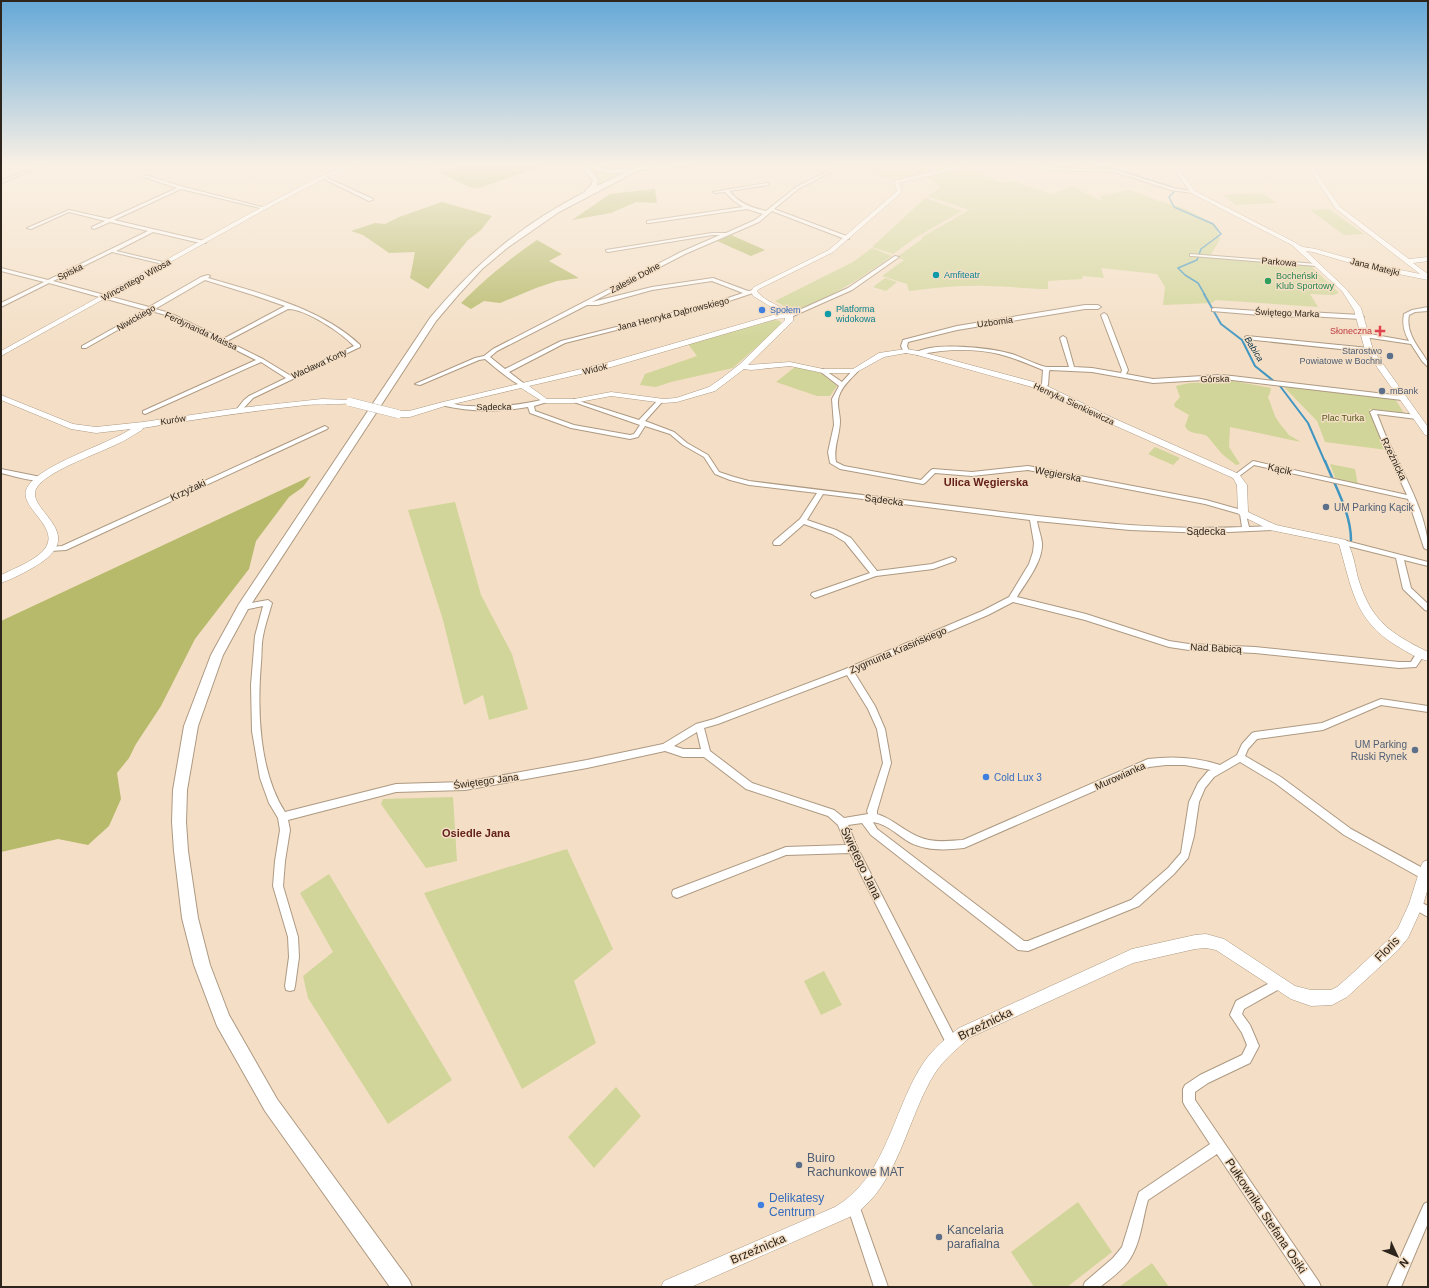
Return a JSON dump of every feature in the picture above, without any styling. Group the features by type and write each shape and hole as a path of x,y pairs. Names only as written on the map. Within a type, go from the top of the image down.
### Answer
{"main road":[{"path":"402,1287 270,1105 223,1020 202,965 190,918 181,851 179,822 180,790 191,726 217,655 243,606 429,326 451,297 494,254 533,224"}],"street":[{"path":"30,228 39,224"},
{"path":"94,228 102,224"},
{"path":"122,224 204,242"},
{"name":"Wincentego Witosa","path":"1,354 236,224"},
{"name":"Zalesie Dolne","path":"418,384 477,359 486,357 495,350 588,303 683,252 730,234 751,224"},
{"path":"807,224 847,238"},
{"name":"Jana Henryka Dąbrowskiego","path":"504,372 564,342 752,294 756,288 831,251 863,224"},
{"path":"1256,224 1283,238 1300,249 1348,295 1361,317 1364,335 1369,350 1428,433"},
{"path":"1360,224 1409,261 1428,278"},
{"name":"Spiska","path":"1,305 152,231"},
{"path":"608,251 712,234 730,234"},
{"name":"Jana Matejki","path":"1300,249 1313,250 1364,265 1428,278"},
{"path":"112,251 165,264"},
{"name":"Parkowa","path":"1194,255 1317,265"},
{"path":"790,316 850,289 897,257"},
{"path":"1409,261 1428,259"},
{"path":"879,269 887,271"},
{"name":"Ferdynanda Maissa","path":"2,270 106,296 168,314 261,360 290,378"},
{"name":"Wacława Korty","path":"206,277 314,315 330,324 358,346 251,397 239,410"},
{"name":"Niwickiego","path":"84,347 206,277"},
{"path":"588,303 598,304 652,289 713,278 783,309 790,316"},
{"path":"736,298 752,294"},
{"path":"223,341 287,307 291,307"},
{"name":"Uzbornia","path":"906,351 904,346 905,341 957,328 1085,307 1098,307"},
{"path":"1428,309 1414,310 1406,316 1406,327 1412,343 1428,365"},
{"name":"Świętego Marka","path":"1214,310 1285,315 1307,314 1361,317"},
{"path":"1104,315 1125,370 1123,376"},
{"path":"574,401 611,394 660,401 677,400 712,389 743,366 783,328 789,321 790,316"},
{"name":"Widok","path":"398,414 410,414 443,404 608,365 770,319 790,316"},
{"path":"1364,335 1412,343"},
{"path":"1063,338 1072,369"},
{"path":"1247,338 1369,350"},
{"name":"Górska","path":"918,353 938,348 986,350 998,352 1047,369 1092,370 1153,381 1220,377 1402,398"},
{"name":"Henryka Sienkiewicza","path":"855,371 882,355 906,351 1042,387 1110,420 1236,476"},
{"path":"486,357 504,372 545,401"},
{"path":"145,412 261,360"},
{"path":"743,366 751,368 790,364 823,371 855,371"},
{"path":"1042,387 1045,385 1047,369"},
{"path":"823,371 842,385"},
{"name":"Węgierska","path":"855,371 842,385 835,398 838,421 831,457 833,463 842,468 923,482 933,471 972,474 1028,468 1206,502 1243,513"},
{"path":"1,397 71,426 96,430 128,430"},
{"path":"589,407 592,398"},
{"name":"Sądecka","path":"443,404 463,408 510,408 545,401 574,401 672,433 679,437 685,444 706,456 713,469 722,476 749,483 1033,518 1177,531 1207,532 1273,528"},
{"path":"531,405 532,412 557,422 630,437 636,436 642,423 660,401"},
{"name":"Kurów","path":"128,430 143,425 239,410 322,402 350,402 398,414"},
{"name":"Rzeźnicka","path":"1417,417 1373,412 1388,448 1399,468 1412,498 1428,548"},
{"name":"Krzyżaki","path":"1,579 33,563 50,549 63,548 325,428"},
{"path":"50,549 54,539 53,529 30,499 29,493 32,486 65,464 122,439 128,430"},
{"name":"Kącik","path":"1236,476 1253,463 1412,498"},
{"path":"1,471 41,479"},
{"path":"1236,476 1242,485 1243,513 1246,530"},
{"path":"778,543 804,521 821,492"},
{"name":"Sądecka","path":"1243,513 1273,528 1343,542 1400,558 1428,564"},
{"path":"1012,599 1033,564 1037,552 1038,543 1033,518"},
{"path":"804,521 834,532 848,540 875,574"},
{"path":"1343,542 1360,597 1371,618 1393,638 1424,655"},
{"path":"1400,558 1407,589 1428,608"},
{"path":"814,595 875,574 933,566 952,559"},
{"name":"Nad Babicą","path":"1012,599 1086,618 1169,644 1189,647 1255,650 1399,665 1413,665 1424,655"},
{"name":"Zygmunta Krasińskiego","path":"699,726 715,722 849,671 985,613 1012,599"},
{"path":"243,606 268,603 259,636 255,685 256,731 265,778 274,803 283,817 285,830 278,886 293,937 294,957 290,986"},
{"path":"849,671 872,708 881,729 887,763 869,818 874,832 1022,946 1028,946 1135,903 1171,871 1185,855 1194,802 1201,786 1211,774 1240,758 1245,747 1256,736 1323,726 1381,702 1428,709"},
{"path":"699,726 706,753"},
{"name":"Świętego Jana","path":"283,817 396,788 465,786 587,764 665,747 699,726"},
{"name":"Świętego Jana","path":"665,747 683,753 706,753 749,786 830,813 842,822 853,849 951,1041"},
{"path":"1240,758 1265,771 1343,828 1426,870"},
{"name":"Murowianka","path":"869,818 884,821 897,830 920,842 947,846 964,844 1148,763 1163,760 1178,761 1210,765 1221,769"},
{"path":"842,822 869,818"},
{"path":"677,893 786,851 853,849"},
{"name":"Floris","path":"1311,998 1332,997 1342,992 1392,946 1422,909 1426,870"},
{"name":"Brzeźnicka","path":"670,1287 841,1213 853,1205 864,1195 880,1172 931,1065 951,1041 978,1026 1132,956 1187,943 1206,941 1219,944 1233,952 1277,984 1291,992 1311,998"},
{"name":"Pułkownika Stefana Osiki","path":"1277,984 1240,1005 1236,1015 1246,1029 1253,1046 1246,1059 1204,1079 1189,1089 1189,1102 1314,1287"},
{"path":"1090,1287 1124,1257 1130,1245 1138,1210 1143,1196 1219,1146"},
{"path":"853,1205 881,1287"},
{"path":"1394,1287 1428,1208"}],"green space":[{"path":"372,224 486,224 481,230 468,240 428,289 410,278 415,252 389,253 363,235 351,231"},
{"path":"897,224 939,224 915,238 893,254 872,247"},
{"path":"944,224 1215,224 1220,239 1209,258 1310,265 1339,293 1333,295 1310,294 1318,307 1216,300 1212,303 1163,305 1165,287 1157,274 1101,268 1104,278 1083,276 1082,279 1048,281 1048,289 967,286 909,291 907,284 882,276 904,260 897,257 922,239 922,237"},
{"path":"1329,224 1350,224 1364,234 1344,235"},
{"path":"731,235 765,250 751,256 717,241"},
{"path":"537,240 562,254 549,261 579,278 557,281 500,303 484,301 471,309 461,303 479,285"},
{"path":"872,248 892,256 845,287 807,306 793,311 775,301 853,262"},
{"path":"885,278 897,282 886,291 873,287"},
{"path":"775,320 780,321 782,324 733,368 671,382 656,387 640,385 645,374 697,356 688,344"},
{"path":"795,367 821,373 837,386 830,396 817,396 776,382"},
{"path":"1228,380 1271,388 1268,397 1275,416 1289,435 1301,442 1230,427 1229,447 1240,464 1236,465 1222,454 1207,436 1189,431 1185,426 1189,415 1175,407 1174,404 1180,397 1176,386 1190,383 1208,383"},
{"name":"Plac Turka","path":"1286,386 1395,399 1404,413 1369,409 1387,450 1325,442 1317,421 1284,387"},
{"path":"1155,447 1180,458 1173,465 1148,454"},
{"path":"1330,464 1355,469 1358,485 1336,480"},
{"path":"311,476 303,487 289,497 256,541 249,569 195,639 161,706 136,744 129,758 117,773 121,799 109,826 88,845 58,839 1,852 1,621"},
{"path":"455,502 481,595 512,654 528,709 489,720 483,695 464,705 443,620 408,510"},
{"path":"453,797 457,861 426,868 381,804 383,799"},
{"path":"567,849 613,949 574,981 596,1043 522,1089 424,893"},
{"path":"329,874 452,1080 388,1124 308,998 303,976 333,952 300,893"},
{"path":"824,971 842,1005 821,1015 804,981"},
{"path":"616,1087 641,1116 594,1168 568,1137"},
{"path":"1078,1202 1112,1252 1067,1287 1034,1287 1011,1252"},
{"path":"1152,1263 1169,1287 1119,1287"}],"waterway":[{"name":"Babica","path":"1205,295 1198,283 1185,275 1178,268 1197,260 1201,249 1221,234 1213,224"},
{"name":"Babica","path":"1204,294 1221,324 1242,340 1255,366 1280,386 1308,423 1325,462"},
{"name":"Babica","path":"1325,461 1345,510 1351,540"}],"place":[{"name":"Amfiteatr","path":"936,275"},
{"name":"Bocheński Klub Sportowy","path":"1268,281"},
{"name":"Społem","path":"762,310"},
{"name":"Platforma widokowa","path":"828,314"},
{"name":"Słoneczna","path":"1380,331"},
{"name":"Starostwo Powiatowe w Bochni","path":"1390,356"},
{"name":"mBank","path":"1382,391"},
{"name":"UM Parking Kącik","path":"1326,507"},
{"name":"UM Parking Ruski Rynek","path":"1415,750"},
{"name":"Cold Lux 3","path":"986,777"},
{"name":"Buiro Rachunkowe MAT","path":"799,1165"},
{"name":"Delikatesy Centrum","path":"761,1205"},
{"name":"Kancelaria parafialna","path":"939,1237"}],"district":[{"name":"Ulica Węgierska","path":"986,482"},
{"name":"Osiedle Jana","path":"476,833"}]}
